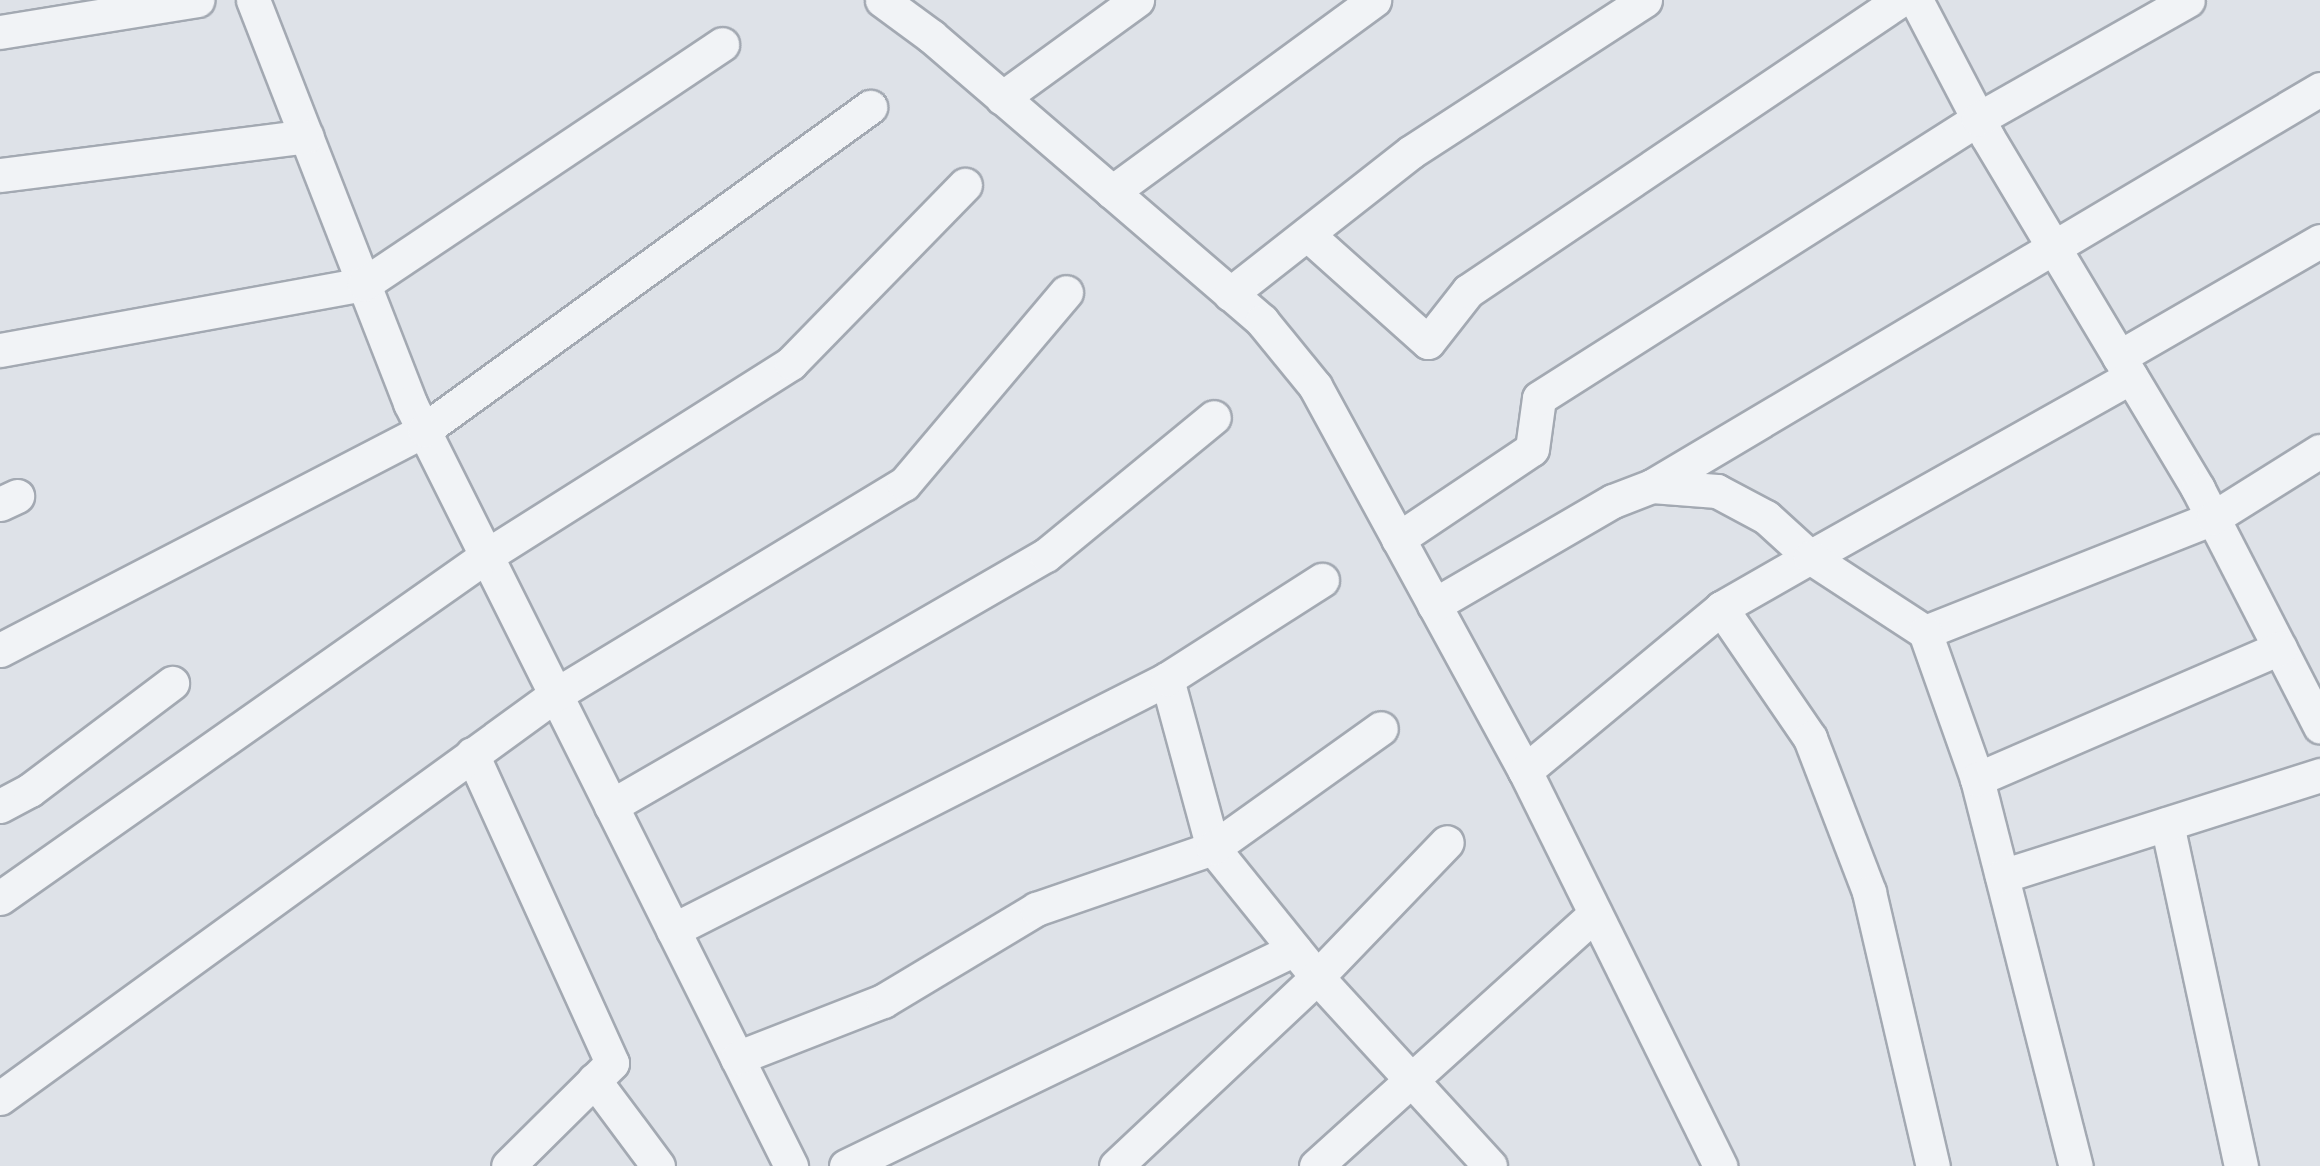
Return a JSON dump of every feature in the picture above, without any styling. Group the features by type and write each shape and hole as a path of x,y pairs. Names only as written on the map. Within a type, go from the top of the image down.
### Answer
{"street":[{"path":"0,32 196,0"},
{"path":"253,0 364,285 424,430 791,1166"},
{"path":"882,0 1002,98 1262,321 1315,386 1525,771 1719,1166"},
{"path":"1002,98 1137,0"},
{"path":"1112,192 1374,0"},
{"path":"1307,234 1428,342 1468,291 1900,0"},
{"path":"1916,0 1978,119 2213,518 2320,726"},
{"path":"1398,539 1532,449 1539,398 1978,119 2188,0"},
{"path":"1230,294 1411,152 1625,5"},
{"path":"0,350 364,285 722,44"},
{"path":"1434,605 1613,501 1652,486 2052,246 2320,89"},
{"path":"0,650 424,430 870,107"},
{"path":"0,174 306,136"},
{"path":"0,898 486,556 791,363 965,185"},
{"path":"1525,771 1721,608 2125,367 2320,241"},
{"path":"0,1098 555,695 904,484 1066,292"},
{"path":"611,806 1046,555 1214,417"},
{"path":"1925,632 2213,518 2320,451"},
{"path":"1652,486 1717,491 1766,517 1810,556 1925,632 1977,779 2076,1166"},
{"path":"673,930 1167,679 1322,580"},
{"path":"1721,608 1810,738 1869,892 1933,1166"},
{"path":"1977,779 2280,648"},
{"path":"1167,679 1213,848 1317,976 1490,1166"},
{"path":"0,806 30,790 172,683"},
{"path":"737,1058 883,1001 1036,909 1213,848 1381,728"},
{"path":"472,754 612,1063 508,1166"},
{"path":"2002,876 2320,776"},
{"path":"2167,824 2241,1166"},
{"path":"1116,1166 1317,976 1447,842"},
{"path":"1316,1166 1595,914"},
{"path":"846,1166 1294,949"},
{"path":"594,1080 658,1166"}]}
